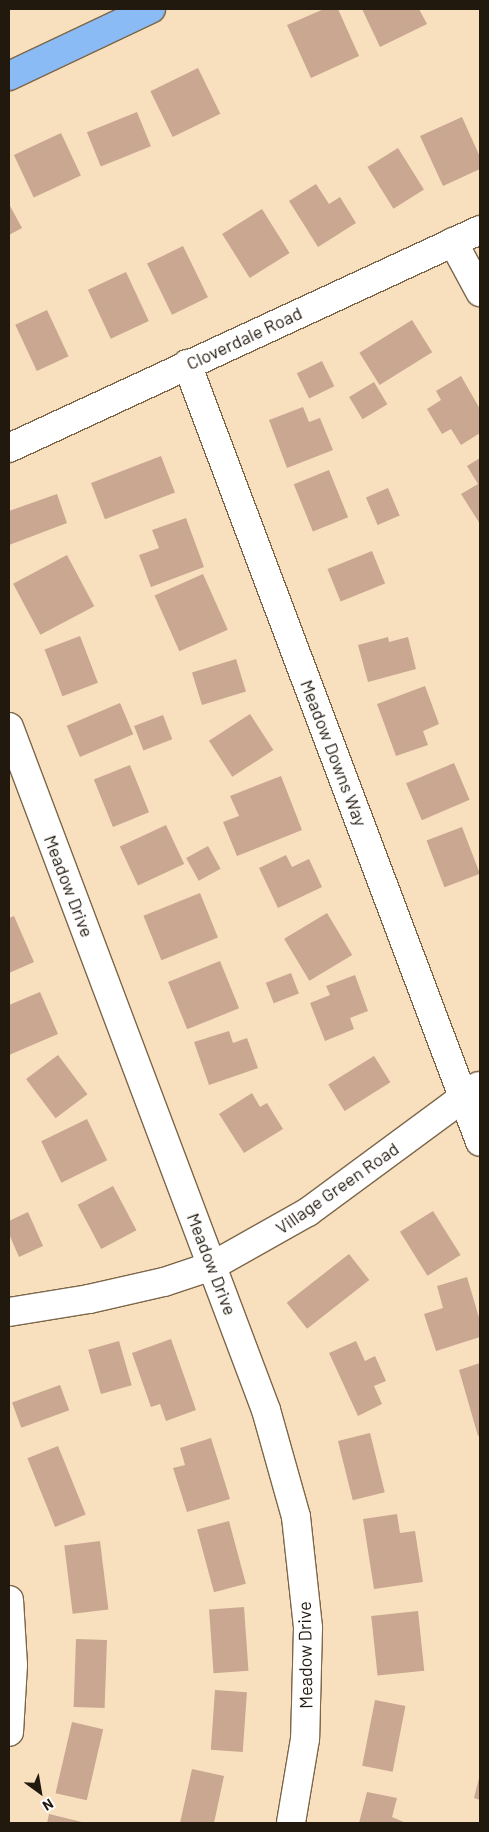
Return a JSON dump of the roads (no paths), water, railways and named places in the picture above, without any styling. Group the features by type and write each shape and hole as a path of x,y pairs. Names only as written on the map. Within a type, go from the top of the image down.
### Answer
{"main road":[{"path":"9,76 151,9"}],"street":[{"name":"Cloverdale Road","path":"9,448 480,230"},
{"path":"453,242 480,292"},
{"name":"Meadow Downs Way","path":"187,364 472,1091 480,1142"},
{"name":"Meadow Drive","path":"9,727 266,1410 296,1517 308,1628 305,1739 290,1823"},
{"name":"Village Green Road","path":"9,1312 89,1299 164,1282 212,1266 308,1212 472,1091"},
{"path":"9,1600 13,1665 9,1732"}]}
